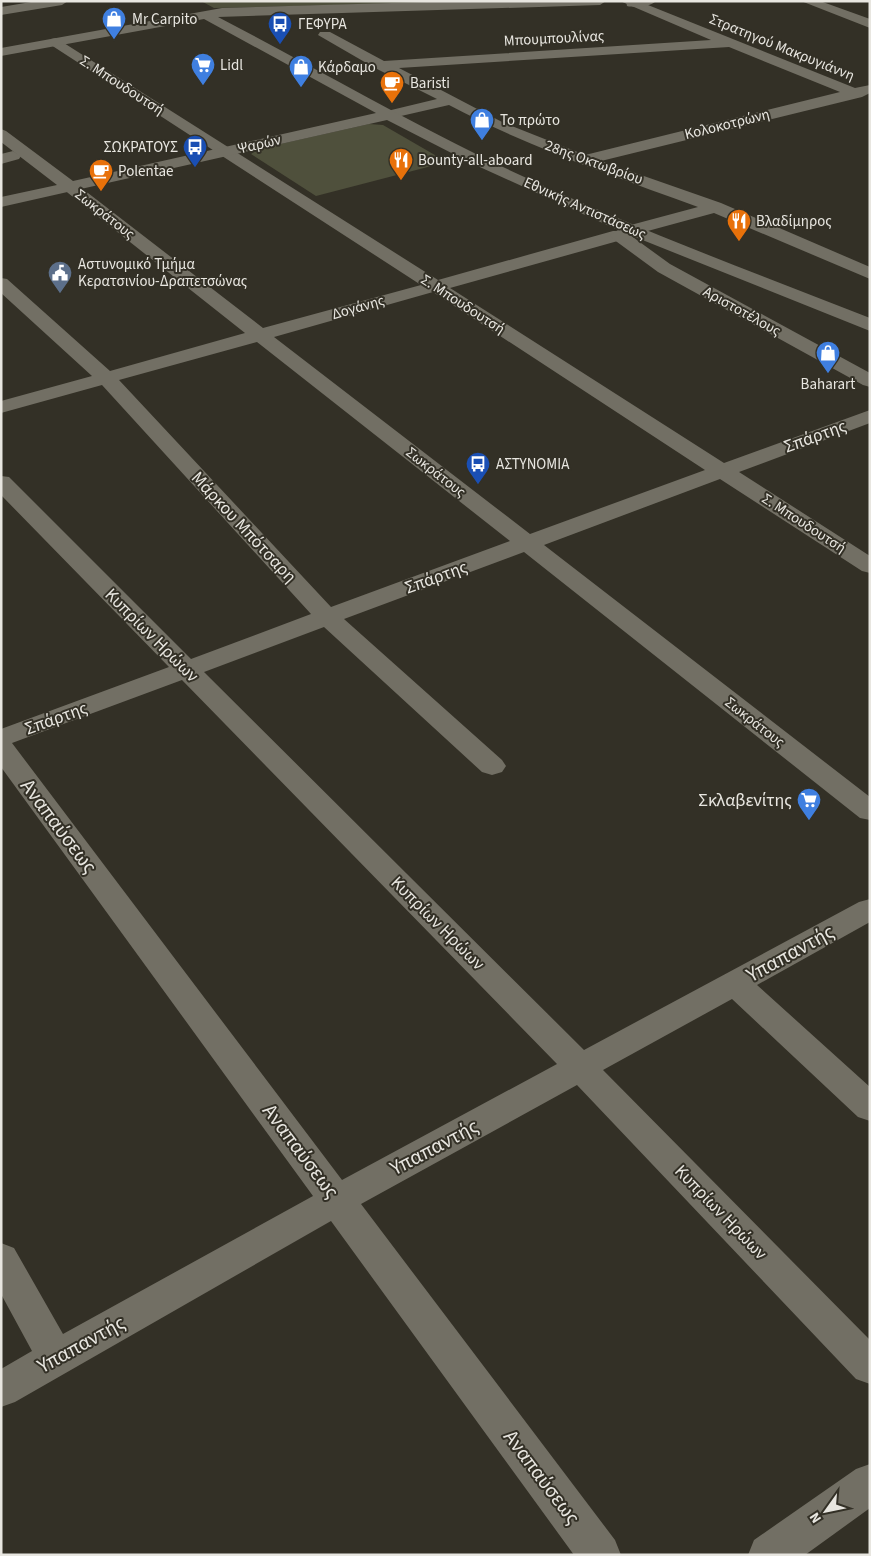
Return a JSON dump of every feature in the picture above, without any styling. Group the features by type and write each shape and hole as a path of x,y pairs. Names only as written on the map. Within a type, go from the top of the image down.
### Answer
{"street":[{"path":"3,9 28,1"},
{"path":"3,9 62,1"},
{"path":"1,52 204,14 241,10 600,1"},
{"path":"629,2 650,1"},
{"path":"807,1 870,24"},
{"name":"Στρατηγού Μακρυγιάννη","path":"629,2 870,100"},
{"name":"Εθνικής Αντιστάσεως","path":"204,14 388,115 626,232 870,325"},
{"name":"28ης Οκτωβρίου","path":"325,36 499,126 584,160 715,206 870,274"},
{"name":"Σ. Μπουδουτσή","path":"56,42 870,566"},
{"name":"Μπουμπουλίνας","path":"380,66 729,43"},
{"name":"Κολοκοτρώνη","path":"584,160 870,89"},
{"name":"Ψαρών","path":"1,202 449,101"},
{"name":"Σωκράτους","path":"1,134 870,811"},
{"name":"Δογάνης","path":"1,407 715,206"},
{"name":"Αριστοτέλους","path":"626,232 664,268 870,381"},
{"name":"Μάρκου Μπότσαρη","path":"1,283 106,378 327,617 492,766"},
{"name":"Σπάρτης","path":"1,738 870,416"},
{"name":"Κυπρίων Ηρώων","path":"1,482 581,1068 870,1367"},
{"name":"Αναπαύσεως","path":"1,748 600,1555"},
{"name":"Υπαπαντής","path":"1,1389 337,1200 870,909"},
{"path":"735,983 870,1108"},
{"path":"1,1259 56,1358"},
{"path":"769,1555 870,1482"}],"green space":[{"path":"201,1 498,1 214,8"},
{"path":"369,124 383,125 447,162 316,196 251,154 258,149"}],"place":[{"name":"Mr Carpito","path":"114,40"},
{"name":"ΓΕΦΥΡΑ","path":"280,45"},
{"name":"Lidl","path":"203,86"},
{"name":"Κάρδαμο","path":"301,88"},
{"name":"Baristi","path":"392,104"},
{"name":"Το πρώτο","path":"482,141"},
{"name":"ΣΩΚΡΑΤΟΥΣ","path":"195,168"},
{"name":"Bounty-all-aboard","path":"401,181"},
{"name":"Polentae","path":"101,192"},
{"name":"Βλαδίμηρος","path":"739,242"},
{"name":"Αστυνομικό Τμήμα Κερατσινίου-Δραπετσώνας","path":"60,294"},
{"name":"Baharart","path":"828,374"},
{"name":"ΑΣΤΥΝΟΜΙΑ","path":"478,485"},
{"name":"Σκλαβενίτης","path":"809,821"}]}
